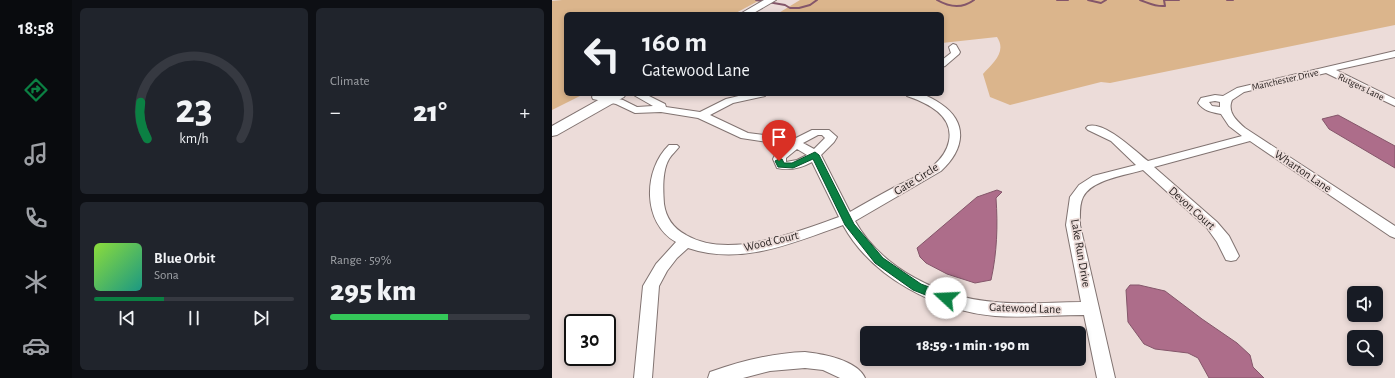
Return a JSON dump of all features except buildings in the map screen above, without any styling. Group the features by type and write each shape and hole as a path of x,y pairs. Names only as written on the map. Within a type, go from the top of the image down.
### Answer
{"main road":[{"path":"760,11 771,0"},
{"path":"760,11 783,0"},
{"path":"554,127 606,96"}],"street":[{"path":"944,62 955,54 956,52 954,47"},
{"name":"Manchester Drive","path":"1225,106 1231,95 1241,90 1395,54"},
{"name":"Rutgers Lane","path":"1328,70 1395,103"},
{"path":"606,96 635,110 661,109 700,115 746,136 796,144 815,155"},
{"path":"641,96 661,106 661,109"},
{"path":"700,115 730,101 752,96"},
{"name":"Gate Circle","path":"847,219 932,172 946,160 954,148 956,136 954,124 948,114 933,103 916,96"},
{"name":"Wharton Lane","path":"1225,106 1231,122 1395,233"},
{"name":"Devon Court","path":"1092,128 1115,139 1218,232 1224,240 1231,256"},
{"path":"825,132 831,137 830,140 815,155 798,164 789,166 781,165 779,159 780,156 796,144 811,134 825,132"},
{"name":"Lake Run Drive","path":"1106,378 1074,225 1074,202 1076,195 1086,185 1097,179 1252,137"},
{"name":"Wood Court","path":"673,147 661,164 659,172 658,208 660,217 668,230 685,242 701,246 720,248 757,247 783,241 847,219"},
{"name":"Gatewood Lane","path":"815,155 853,230 879,261 917,287 958,302 995,309 1091,308"},
{"path":"643,378 651,286 661,268 672,254 685,242"},
{"path":"717,378 762,364 784,360 802,359 822,362 848,372 856,378"}],"shaded area":[{"path":"760,0 738,12 564,12 564,96 580,96 552,110 552,1"},
{"path":"800,0 1395,0 1395,25 1110,83 1101,82 1010,105 990,97 983,74 998,57 1000,52 1000,42 997,37 944,43 944,12 780,12"},
{"path":"1338,115 1395,146 1395,168 1329,129 1322,119"},
{"path":"997,190 1002,192 996,198 997,219 995,260 991,280 975,283 947,274 926,263 920,257 917,248 977,197"},
{"path":"1130,285 1139,285 1165,291 1237,343 1250,355 1253,367 1264,378 1209,378 1198,358 1188,353 1155,349 1144,344 1128,322 1126,290"}],"waterway":[{"path":"756,0 785,5 790,8 799,8 810,5 817,0"},
{"path":"937,0 956,6 965,5 974,0"},
{"path":"1057,0 1068,0"},
{"path":"1088,0 1101,3 1106,0"},
{"path":"1140,0 1158,6 1165,6 1164,0 1179,0"},
{"path":"1227,0 1233,0"}],"route":[{"path":"779,161 781,165 793,166 815,155 853,230 879,261 917,287 946,298"}]}
